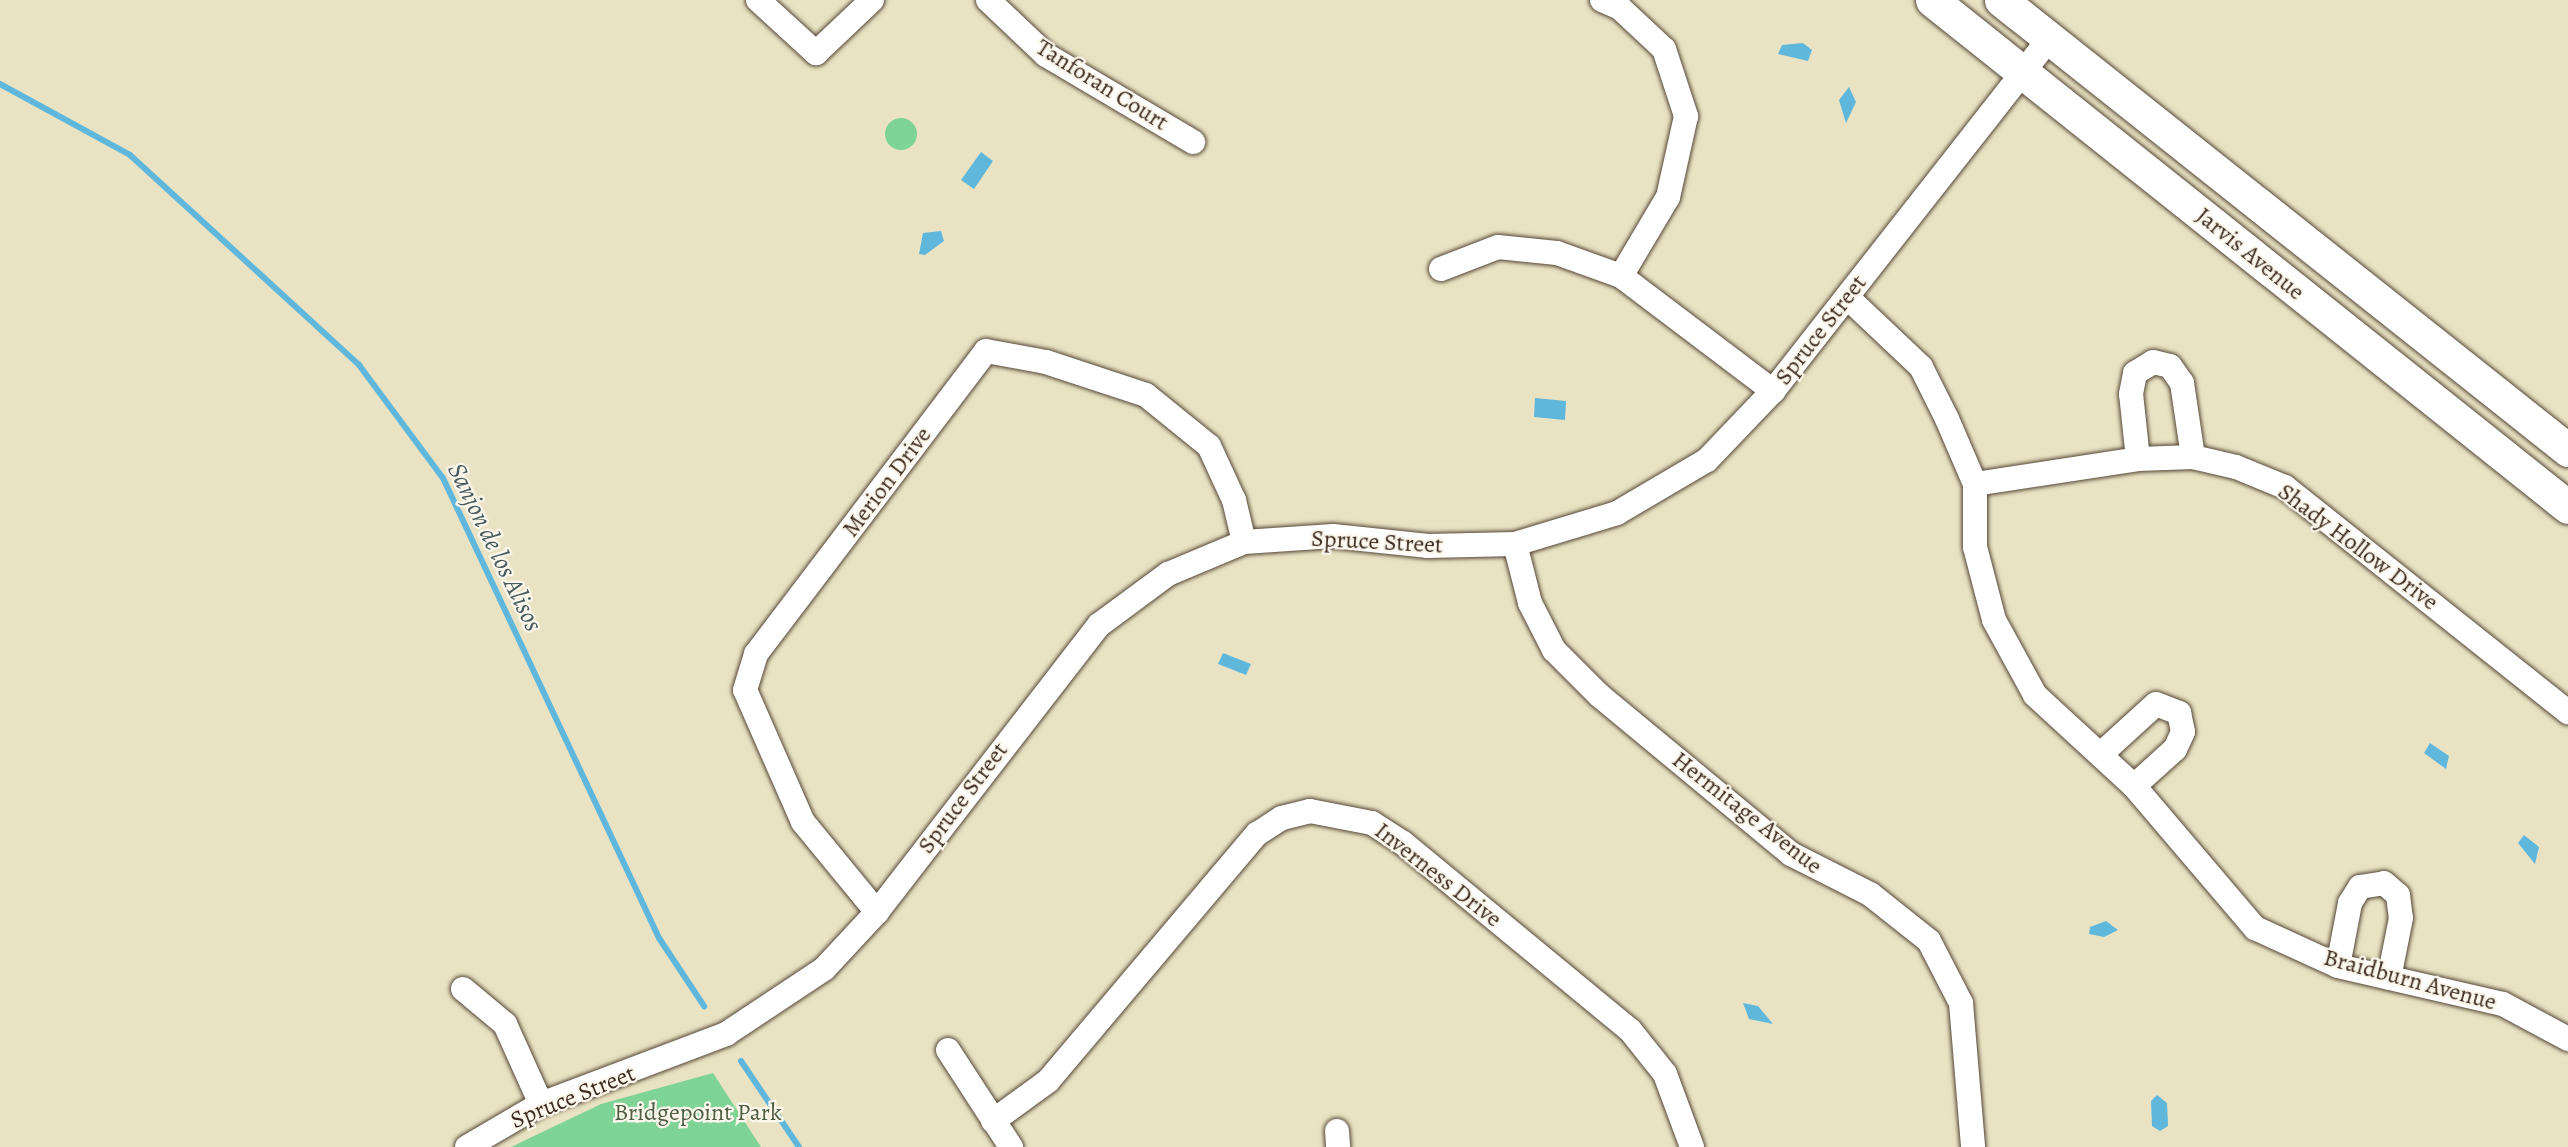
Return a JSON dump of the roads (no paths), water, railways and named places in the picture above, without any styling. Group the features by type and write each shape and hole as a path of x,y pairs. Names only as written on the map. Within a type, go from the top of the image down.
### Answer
{"main road":[{"name":"Jarvis Avenue","path":"1932,0 2568,507"},
{"name":"Jarvis Avenue","path":"2001,0 2568,450"}],"street":[{"path":"758,0 816,53 872,0"},
{"name":"Tanforan Court","path":"988,0 1046,55 1193,142"},
{"path":"1602,0 1620,8 1664,49 1686,116 1668,197 1622,276"},
{"name":"Spruce Street","path":"467,1147 541,1104 726,1034 824,969 877,912 1099,625 1168,574 1245,542 1333,536 1428,546 1515,544 1617,513 1707,460 1773,391 2049,39"},
{"path":"1442,269 1498,247 1557,254 1622,276 1773,391"},
{"name":"Braidburn Avenue","path":"1847,297 1921,367 1975,484 1975,548 1994,620 2035,695 2134,786 2255,928 2337,966 2503,1004 2568,1039"},
{"name":"Merion Drive","path":"877,912 803,822 745,690 756,654 986,351 1046,362 1146,395 1209,446 1234,500 1245,542"},
{"path":"2138,459 2131,394 2135,373 2152,362 2170,366 2182,383 2193,457"},
{"name":"Shady Hollow Drive","path":"1975,484 2138,459 2193,457 2236,467 2285,487 2568,712"},
{"name":"Hermitage Avenue","path":"1515,544 1530,603 1554,650 1600,696 1791,854 1870,894 1929,941 1961,1003 1973,1147"},
{"path":"2101,754 2156,704 2179,713 2183,732 2175,749 2134,786"},
{"name":"Inverness Drive","path":"993,1121 1048,1081 1257,834 1282,818 1310,811 1372,823 1403,843 1630,1030 1665,1074 1692,1147"},
{"path":"2337,966 2350,903 2360,887 2384,883 2398,895 2401,918 2389,978"},
{"path":"463,989 505,1024 541,1104"},
{"path":"948,1050 1011,1147"}],"water":[{"path":"1803,43 1812,50 1808,61 1778,54 1782,45"},
{"path":"1849,87 1856,102 1846,123 1839,100"},
{"path":"981,152 993,161 974,189 961,180"},
{"path":"941,231 944,241 925,255 919,254 923,233"},
{"path":"1535,398 1566,401 1565,420 1534,417"},
{"path":"1223,653 1251,664 1246,675 1218,664"},
{"path":"2430,743 2449,756 2446,769 2424,753"},
{"path":"2524,835 2539,847 2535,864 2518,843"},
{"path":"2106,921 2118,930 2104,937 2089,934 2090,927"},
{"path":"1743,1003 1758,1006 1773,1024 1749,1019"},
{"path":"2157,1095 2167,1103 2168,1126 2160,1131 2152,1126 2151,1101"}],"waterway":[{"name":"Sanjon de los Alisos","path":"0,84 130,155 359,365 443,478 659,938 704,1006"},
{"name":"Sanjon de los Alisos","path":"741,1061 799,1147"}],"park label":[{"name":"Bridgepoint Park","path":"698,1113"}]}
